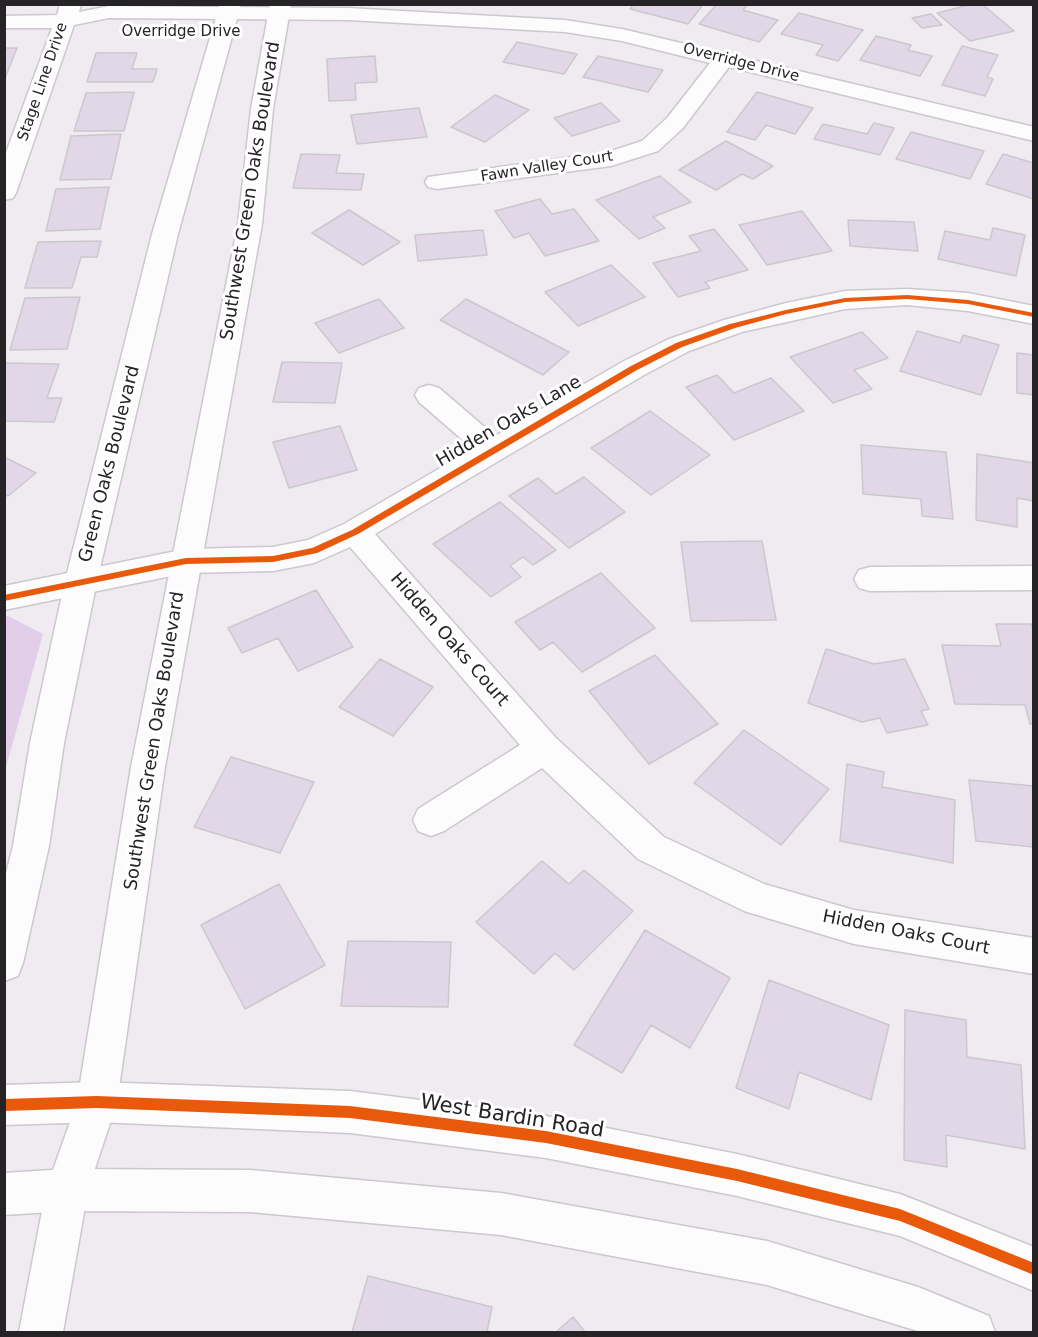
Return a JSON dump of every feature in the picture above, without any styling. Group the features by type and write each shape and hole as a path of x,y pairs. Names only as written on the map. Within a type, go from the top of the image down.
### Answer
{"street":[{"name":"Overridge Drive","path":"4,22 67,13 94,32 227,17 279,17 396,28 445,12 622,35 1031,126"},
{"name":"Stage Line Drive","path":"4,193 10,165 67,13"},
{"name":"Green Oaks Boulevard","path":"4,963 31,846 47,743 81,581 165,234 227,17"},
{"name":"Southwest Green Oaks Boulevard","path":"41,1332 67,1190 97,1102 148,767 250,224 262,109 279,17"},
{"name":"Fawn Valley Court","path":"437,182 611,159 650,146 675,123 724,59"},
{"name":"Hidden Oaks Lane","path":"4,598 186,561 273,559 314,551 355,531 634,368 679,345 733,326 845,300 907,297 968,302 1034,315"},
{"name":"Hidden Oaks Lane","path":"429,394 494,451"},
{"name":"Hidden Oaks Court","path":"355,531 544,748 651,848 757,899 854,927 1034,956"},
{"path":"870,579 1034,578"},
{"path":"430,820 544,748"},
{"name":"West Bardin Road","path":"4,1105 97,1102 350,1112 546,1137 737,1175 900,1215 1034,1269"},
{"path":"4,1194 67,1190 250,1191 501,1214 767,1263 918,1309 973,1332"}],"shaded area":[{"path":"8,616 43,634 5,771 4,617"}],"building":[{"path":"634,4 696,4 702,6 688,24 630,9"},
{"path":"717,4 748,4 743,10 778,20 759,42 699,24"},
{"path":"982,4 1014,31 970,41 937,13"},
{"path":"799,13 863,30 838,61 816,55 823,45 781,34"},
{"path":"931,14 942,25 922,28 912,18"},
{"path":"876,36 911,45 908,50 932,56 920,76 860,60"},
{"path":"517,42 577,54 564,74 503,62"},
{"path":"962,46 998,55 987,77 993,79 985,96 942,85"},
{"path":"4,48 17,48 4,81"},
{"path":"96,53 137,53 132,69 157,69 153,82 87,82"},
{"path":"375,56 377,82 355,83 356,100 329,101 327,59"},
{"path":"598,56 663,70 648,92 583,77"},
{"path":"134,92 124,131 74,131 86,93"},
{"path":"757,92 813,108 795,134 766,125 755,140 727,132"},
{"path":"495,95 529,110 485,142 451,127"},
{"path":"601,103 620,121 572,136 554,118"},
{"path":"419,108 427,137 357,144 351,115"},
{"path":"874,123 894,128 880,155 814,139 823,124 867,134"},
{"path":"911,132 984,151 970,179 896,159"},
{"path":"121,134 111,179 60,180 71,136"},
{"path":"726,141 773,166 753,179 742,174 716,190 679,170"},
{"path":"301,154 340,155 336,173 364,174 361,190 293,188"},
{"path":"1003,154 1034,163 1034,199 986,184"},
{"path":"660,176 691,202 653,217 665,228 639,239 596,200"},
{"path":"109,187 100,229 46,231 56,189"},
{"path":"540,199 552,214 574,209 599,241 545,256 529,233 514,238 495,211"},
{"path":"349,210 400,242 363,265 312,233"},
{"path":"802,211 832,251 767,265 739,225"},
{"path":"848,220 914,222 918,251 850,246"},
{"path":"993,228 1025,235 1016,276 938,259 945,231 990,240"},
{"path":"714,229 748,270 705,282 710,288 678,297 653,263 701,251 689,236"},
{"path":"483,230 487,255 418,261 415,235"},
{"path":"101,241 97,257 81,257 72,288 25,288 38,242"},
{"path":"611,265 645,297 578,326 545,292"},
{"path":"80,297 67,349 10,350 25,298"},
{"path":"379,299 404,328 339,353 315,323"},
{"path":"466,299 569,352 543,375 440,320"},
{"path":"917,331 960,343 963,335 999,345 981,395 900,371"},
{"path":"862,332 888,358 854,370 872,389 833,403 790,357"},
{"path":"1017,353 1034,355 1034,395 1017,393"},
{"path":"282,362 342,363 335,403 273,402"},
{"path":"4,363 59,364 47,398 62,398 54,422 4,421"},
{"path":"717,375 734,393 771,378 804,411 734,440 686,387"},
{"path":"650,411 710,455 651,495 591,448"},
{"path":"340,426 357,470 289,488 273,442"},
{"path":"861,445 946,452 953,519 922,516 921,499 863,494"},
{"path":"977,454 1034,463 1034,501 1017,498 1017,527 976,520"},
{"path":"4,457 36,473 8,496 4,494"},
{"path":"584,477 625,512 569,548 509,496 538,478 556,494"},
{"path":"500,502 556,550 533,565 523,557 510,566 521,577 491,597 433,544"},
{"path":"762,541 776,620 691,621 681,542"},
{"path":"601,573 655,628 582,672 553,642 540,650 515,622"},
{"path":"316,590 353,647 298,671 278,638 242,653 228,628"},
{"path":"996,624 1031,624 1034,632 1034,724 1030,724 1025,705 955,704 942,645 1001,646"},
{"path":"826,649 874,664 905,659 929,709 921,711 928,725 887,733 880,718 862,722 808,703"},
{"path":"655,655 718,724 649,764 589,691"},
{"path":"380,659 433,687 393,736 339,707"},
{"path":"744,730 829,789 781,845 694,783"},
{"path":"231,757 314,782 280,853 194,827"},
{"path":"847,764 884,772 882,787 955,800 953,863 840,841"},
{"path":"969,780 1034,786 1034,847 976,841"},
{"path":"542,861 569,884 584,870 633,911 574,970 555,953 534,974 476,922"},
{"path":"279,884 325,965 245,1009 201,925"},
{"path":"645,930 730,978 690,1048 651,1025 622,1073 574,1045"},
{"path":"348,941 451,942 448,1007 341,1006"},
{"path":"769,980 889,1025 871,1100 799,1072 789,1109 736,1088"},
{"path":"905,1010 966,1020 967,1057 1021,1065 1025,1149 946,1135 947,1167 904,1160"},
{"path":"368,1276 492,1307 487,1332 352,1332"},
{"path":"573,1317 585,1332 556,1332"}],"cycle path":[{"path":"4,598 186,561 273,559 314,551 355,532 634,368 679,345 733,326 845,300 907,297 968,302 1034,315"},
{"path":"4,1105 97,1102 350,1112 546,1137 737,1175 900,1215 1034,1269"}]}
